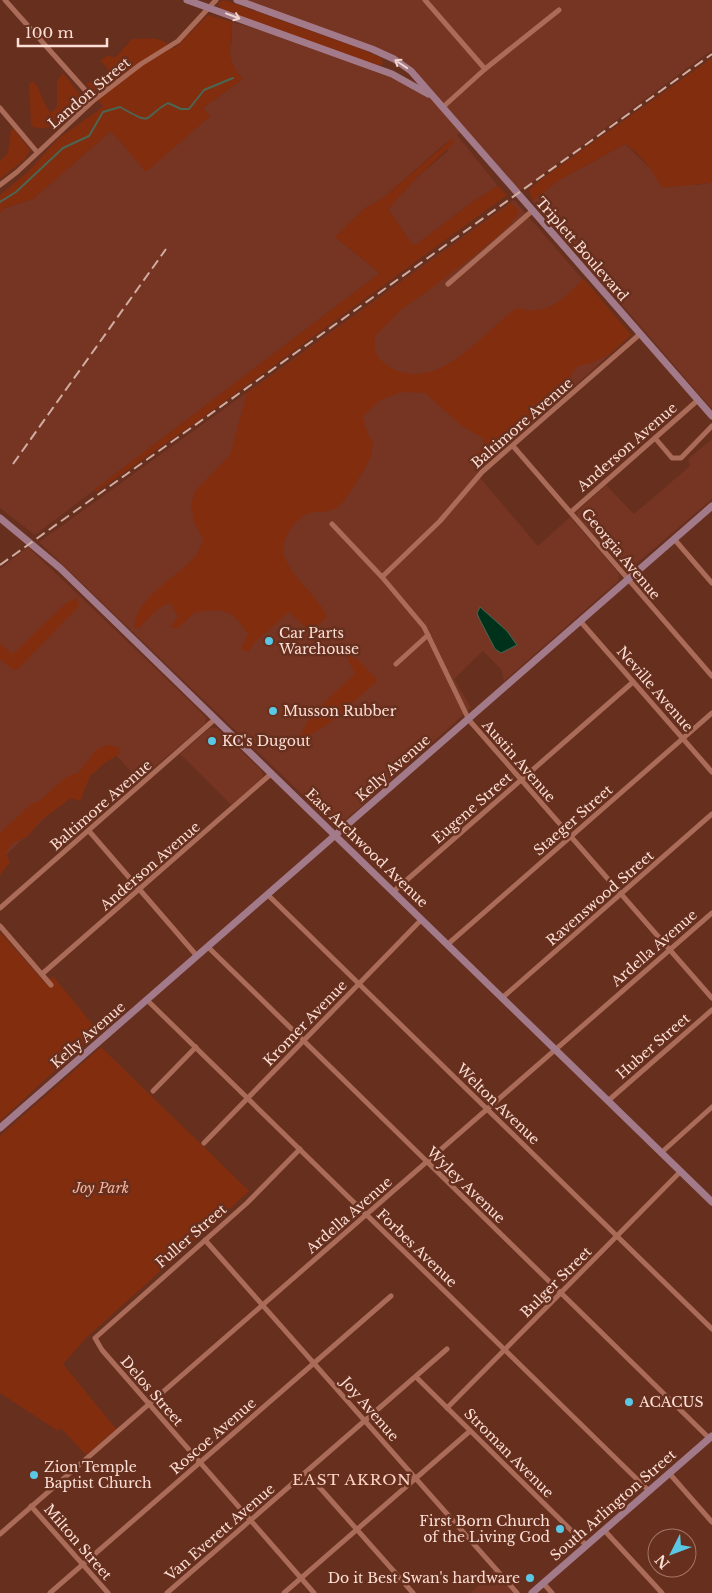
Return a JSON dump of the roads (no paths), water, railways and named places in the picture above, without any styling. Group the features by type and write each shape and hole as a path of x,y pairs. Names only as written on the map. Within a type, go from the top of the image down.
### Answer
{"main road":[{"name":"Triplett Boulevard","path":"187,0 392,74 434,98"},
{"name":"Triplett Boulevard","path":"237,0 385,54 411,71 712,416"},
{"name":"Kelly Avenue","path":"0,1128 712,506"},
{"name":"East Archwood Avenue","path":"0,518 60,568 712,1202"},
{"name":"South Arlington Street","path":"532,1593 711,1437"}],"street":[{"path":"5,0 94,100"},
{"name":"Landon Street","path":"0,185 17,172 94,100 141,64 178,41 216,0"},
{"path":"425,0 485,69"},
{"path":"443,107 485,69 559,10"},
{"path":"0,108 37,152"},
{"path":"448,284 530,208"},
{"name":"Baltimore Avenue","path":"382,577 440,521 482,472 640,334"},
{"name":"Anderson Avenue","path":"571,512 698,400"},
{"path":"655,438 672,458 682,458 712,426"},
{"name":"Georgia Avenue","path":"513,446 712,676"},
{"name":"Austin Avenue","path":"332,524 382,577 428,635 469,720 712,998"},
{"path":"675,540 712,582"},
{"name":"Neville Avenue","path":"581,622 712,772"},
{"path":"396,664 428,635"},
{"name":"Eugene Street","path":"393,892 633,682"},
{"name":"Staeger Street","path":"448,944 712,714"},
{"name":"Baltimore Avenue","path":"0,908 215,719"},
{"name":"Anderson Avenue","path":"42,974 272,773"},
{"name":"Ravenswood Street","path":"502,998 712,814"},
{"path":"89,831 197,956"},
{"name":"Welton Avenue","path":"268,895 712,1329"},
{"name":"Ardella Avenue","path":"0,1534 712,912"},
{"name":"Kromer Avenue","path":"204,1143 422,919"},
{"path":"0,926 51,985"},
{"name":"Wyley Avenue","path":"208,947 561,1293 711,1437"},
{"name":"Forbes Avenue","path":"148,1000 649,1491"},
{"name":"Huber Street","path":"609,1100 712,1010"},
{"path":"153,1091 196,1047"},
{"path":"662,1152 712,1107"},
{"name":"Fuller Street","path":"95,1338 261,1190 300,1150"},
{"name":"Bulger Street","path":"447,1408 681,1171"},
{"name":"Joy Avenue","path":"205,1240 517,1593"},
{"name":"Roscoe Avenue","path":"50,1593 392,1296"},
{"name":"Delos Street","path":"95,1338 102,1350 314,1593"},
{"name":"Van Everett Avenue","path":"167,1593 447,1349"},
{"name":"Stroman Avenue","path":"416,1377 586,1545"},
{"path":"284,1593 470,1431"},
{"path":"306,1472 413,1593"},
{"path":"669,1473 712,1522"},
{"name":"Milton Street","path":"31,1506 108,1593"},
{"path":"604,1530 662,1593"},
{"path":"543,1583 552,1593"}],"waterway":[{"path":"0,202 16,192 63,148 89,136 103,112 120,107 138,117 147,118 168,103 181,109 189,109 204,90 233,78"}],"railway":[{"path":"0,565 712,54"},
{"path":"13,464 166,249"}],"place":[{"name":"Car Parts Warehouse","path":"269,641"},
{"name":"Musson Rubber","path":"273,711"},
{"name":"KC's Dugout","path":"212,741"},
{"name":"ACACUS","path":"629,1402"},
{"name":"Zion Temple Baptist Church","path":"34,1475"},
{"name":"First Born Church of the Living God","path":"560,1529"},
{"name":"Do it Best Swan's hardware","path":"530,1578"}],"district":[{"name":"EAST AKRON","path":"352,1480"}],"park label":[{"name":"Joy Park","path":"101,1188"}]}
